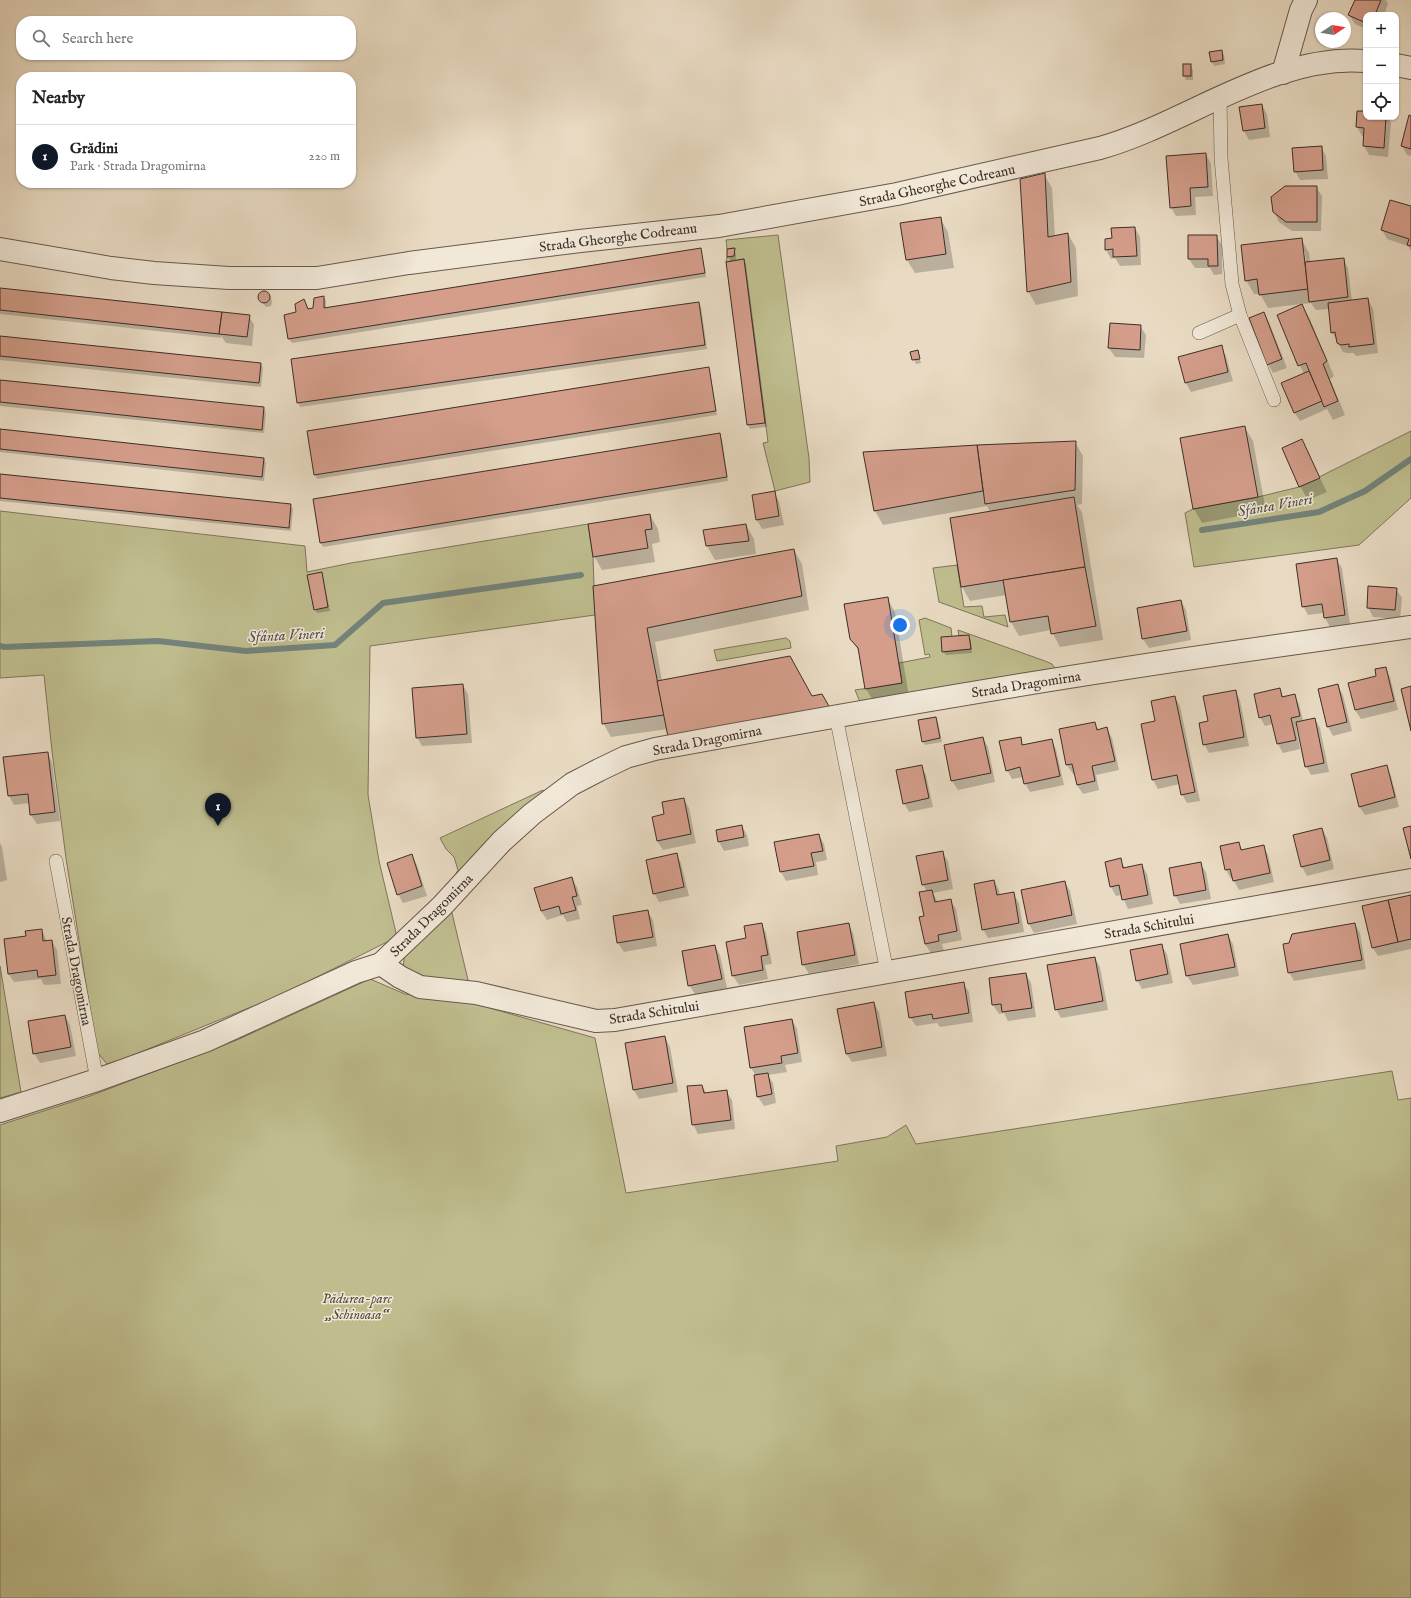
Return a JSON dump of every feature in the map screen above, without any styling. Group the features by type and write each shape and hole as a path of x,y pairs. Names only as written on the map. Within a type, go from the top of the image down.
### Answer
{"street":[{"path":"1283,73 1301,10 1306,0"},
{"name":"Strada Gheorghe Codreanu","path":"0,249 111,268 154,273 229,278 317,278 464,256 719,226 897,194 1046,162 1124,142 1220,96 1283,73 1346,59 1363,61"},
{"path":"1399,66 1411,68"},
{"name":"Strada Dragomirna","path":"0,1112 97,1080 205,1041 356,972 381,964 442,906 502,841 532,814 572,784 626,757 655,749 836,716 1096,673 1411,627"},
{"name":"Strada Schitului","path":"381,964 400,977 420,987 476,993 596,1021 615,1020 1411,880"}],"lane":[{"path":"1220,96 1221,158 1232,284 1240,314 1274,400"},
{"path":"1199,333 1240,314"},
{"path":"836,716 887,972"},
{"name":"Strada Dragomirna","path":"56,861 97,1080"}],"green space":[{"path":"778,235 809,458 810,482 775,491 763,443 768,442 744,259 726,262 727,257 734,256 734,248 727,249 726,240"},
{"path":"1411,431 1411,498 1359,545 1194,567 1185,513 1193,509 1258,497 1299,487"},
{"path":"0,511 305,546 307,572 351,563 588,524 593,557 595,615 370,646 368,795 379,861 397,937 283,994 121,1060 107,1064 97,1052 85,978 66,858 44,675 0,678"},
{"path":"957,565 964,607 982,606 984,617 1005,615 1008,627 939,602 933,568"},
{"path":"925,618 951,628 952,637 942,651 971,649 969,636 959,636 958,630 1045,661 1052,664 1057,671 860,702 855,690 902,683 899,663 930,657 929,654 925,655 919,620"},
{"path":"786,638 790,641 791,648 717,661 714,650"},
{"path":"543,790 546,793 442,897 458,870 454,857 446,849 440,838"},
{"path":"451,909 469,984 411,978 403,968 405,951"},
{"path":"0,966 21,1092 0,1098"},
{"name":"Pădurea-parc „Schinoasa“","path":"370,979 405,994 472,1003 595,1038 626,1193 838,1161 836,1146 887,1137 906,1125 916,1144 1392,1071 1398,1100 1411,1098 1411,1598 0,1598 0,1125 90,1096 237,1040"}],"building":[{"path":"1355,0 1381,0 1376,12 1363,12 1363,22 1351,16 1351,12 1349,12"},
{"path":"1222,50 1223,60 1211,62 1209,52"},
{"path":"1183,64 1191,64 1191,76 1183,76"},
{"path":"1262,104 1265,128 1243,131 1239,107"},
{"path":"1357,111 1363,111 1363,120 1386,120 1384,148 1363,146 1364,128 1356,127"},
{"path":"1409,115 1411,116 1411,149 1401,146"},
{"path":"1322,146 1323,170 1294,172 1292,148"},
{"path":"1206,153 1208,187 1190,188 1191,206 1170,208 1166,156"},
{"path":"1045,173 1048,237 1068,233 1071,282 1027,292 1020,179"},
{"path":"1285,186 1317,186 1317,222 1286,222 1273,212 1271,197"},
{"path":"1390,200 1411,206 1411,246 1407,245 1409,239 1381,230"},
{"path":"941,217 946,254 906,260 900,223"},
{"path":"1135,227 1137,256 1113,257 1113,249 1105,250 1105,239 1112,238 1111,228"},
{"path":"1188,235 1217,235 1218,266 1208,266 1208,259 1188,259"},
{"path":"1302,238 1308,289 1259,295 1257,279 1245,281 1241,245"},
{"path":"701,248 705,273 288,339 284,315 296,312 295,304 304,299 308,309 313,308 314,298 324,296 324,308"},
{"path":"735,248 734,256 727,257 727,249"},
{"path":"1344,258 1348,297 1309,302 1305,262"},
{"path":"744,259 765,423 747,425 726,262"},
{"path":"0,288 222,312 219,334 0,310"},
{"path":"266,291 269,292 269,302 262,303 259,302 258,295 259,292"},
{"path":"1368,298 1374,344 1349,347 1349,344 1341,345 1337,343 1335,332 1331,333 1328,303"},
{"path":"699,302 705,345 297,403 291,359"},
{"path":"1302,304 1327,361 1323,364 1338,401 1324,407 1306,363 1298,366 1277,315"},
{"path":"222,312 250,315 247,337 219,334"},
{"path":"1264,312 1282,359 1267,365 1249,318"},
{"path":"1110,323 1141,325 1140,350 1108,348"},
{"path":"0,336 261,363 259,383 0,356"},
{"path":"1222,345 1228,372 1185,383 1178,357"},
{"path":"918,350 920,359 912,360 910,352"},
{"path":"709,367 716,411 314,475 307,431"},
{"path":"1309,371 1322,401 1294,413 1281,383"},
{"path":"0,380 264,407 262,430 0,402"},
{"path":"1245,426 1258,497 1193,509 1180,438"},
{"path":"0,429 264,458 262,477 0,449"},
{"path":"720,433 727,477 320,543 313,499"},
{"path":"1302,439 1320,478 1299,487 1282,448"},
{"path":"1076,441 1075,490 985,504 977,445"},
{"path":"977,445 983,491 874,511 863,452"},
{"path":"0,474 291,504 289,528 0,498"},
{"path":"775,491 779,516 756,520 752,495"},
{"path":"1074,497 1085,567 961,587 950,518"},
{"path":"650,514 652,529 645,530 648,548 593,557 588,524"},
{"path":"746,524 749,541 706,546 703,530"},
{"path":"794,549 802,596 647,628 664,715 602,724 593,586"},
{"path":"1337,558 1345,615 1324,618 1322,604 1302,607 1296,564"},
{"path":"1085,567 1096,626 1051,634 1048,616 1010,622 1003,580"},
{"path":"322,572 328,607 314,610 307,575"},
{"path":"1368,586 1397,588 1395,610 1367,608"},
{"path":"888,597 902,683 865,689 858,648 850,639 844,604"},
{"path":"1181,600 1187,631 1142,639 1137,608"},
{"path":"969,635 971,649 942,652 941,637"},
{"path":"790,656 812,696 822,694 830,708 668,737 657,681"},
{"path":"1386,667 1394,701 1355,710 1348,683 1376,676 1375,669"},
{"path":"463,684 467,734 416,738 412,688"},
{"path":"1338,684 1347,722 1327,727 1318,689"},
{"path":"1411,686 1411,731 1401,689"},
{"path":"1280,688 1282,697 1295,694 1300,716 1291,718 1296,740 1277,744 1270,715 1259,718 1254,694"},
{"path":"1236,690 1244,737 1203,745 1199,723 1208,721 1203,696"},
{"path":"1175,696 1195,792 1181,795 1177,775 1152,780 1141,724 1155,721 1151,701"},
{"path":"936,717 940,738 922,742 918,720"},
{"path":"1315,718 1324,763 1305,767 1296,722"},
{"path":"1095,722 1097,730 1107,727 1115,761 1092,766 1095,781 1077,785 1072,764 1066,765 1059,729"},
{"path":"983,737 991,773 951,781 944,745"},
{"path":"1021,737 1022,745 1052,739 1060,776 1024,784 1020,767 1006,771 999,741"},
{"path":"48,752 55,812 30,815 28,794 8,796 3,757"},
{"path":"922,765 929,798 903,804 896,770"},
{"path":"1387,765 1395,797 1359,807 1351,774"},
{"path":"684,798 691,834 657,841 652,817 664,814 662,802"},
{"path":"742,825 744,837 718,842 716,830"},
{"path":"1411,826 1411,859 1403,828"},
{"path":"1322,828 1330,860 1301,867 1293,835"},
{"path":"819,834 823,851 811,853 814,866 780,872 774,842"},
{"path":"1239,842 1241,850 1264,845 1270,873 1233,881 1230,869 1225,870 1220,846"},
{"path":"943,851 948,880 922,885 916,856"},
{"path":"677,853 684,887 653,894 646,860"},
{"path":"412,854 422,886 397,895 387,863"},
{"path":"1121,858 1123,868 1142,864 1148,895 1122,900 1119,885 1110,887 1105,862"},
{"path":"1201,862 1206,890 1174,896 1169,868"},
{"path":"572,877 577,896 572,897 576,910 561,914 559,906 541,911 534,888"},
{"path":"994,880 997,895 1014,892 1019,923 982,930 974,884"},
{"path":"1065,881 1072,915 1028,924 1021,890"},
{"path":"932,890 935,902 951,899 957,931 938,935 939,941 925,944 919,917 924,916 919,892"},
{"path":"1411,895 1411,939 1398,942 1388,900"},
{"path":"1388,900 1398,942 1372,948 1362,906"},
{"path":"648,910 653,937 617,943 613,916"},
{"path":"762,923 768,955 761,956 763,970 732,976 726,942 746,938 744,926"},
{"path":"849,923 855,955 802,965 797,932"},
{"path":"1355,923 1362,960 1288,973 1283,944 1289,943 1292,934"},
{"path":"42,929 43,941 52,940 56,975 38,977 37,970 8,974 4,939 26,936 25,931"},
{"path":"1228,934 1235,967 1186,976 1180,944"},
{"path":"1162,944 1168,974 1136,981 1130,950"},
{"path":"715,945 722,979 688,986 682,951"},
{"path":"1095,957 1103,1001 1055,1010 1047,965"},
{"path":"1026,973 1032,1008 1002,1012 1001,1004 992,1005 989,978"},
{"path":"964,982 969,1013 933,1019 932,1014 909,1018 905,992"},
{"path":"874,1002 882,1047 846,1054 837,1009"},
{"path":"65,1015 71,1047 33,1054 28,1021"},
{"path":"792,1019 798,1053 781,1056 782,1063 750,1068 744,1027"},
{"path":"665,1036 673,1083 633,1090 625,1043"},
{"path":"768,1073 772,1094 757,1097 754,1075"},
{"path":"702,1085 704,1093 727,1090 731,1120 692,1125 687,1086"}],"waterway":[{"name":"Sfânta Vineri","path":"1202,530 1319,512 1365,491 1411,459"},
{"name":"Sfânta Vineri","path":"0,646 158,641 246,651 335,645 383,603 581,575"}],"place":[{"name":"Grădini","path":"218,826"}]}
